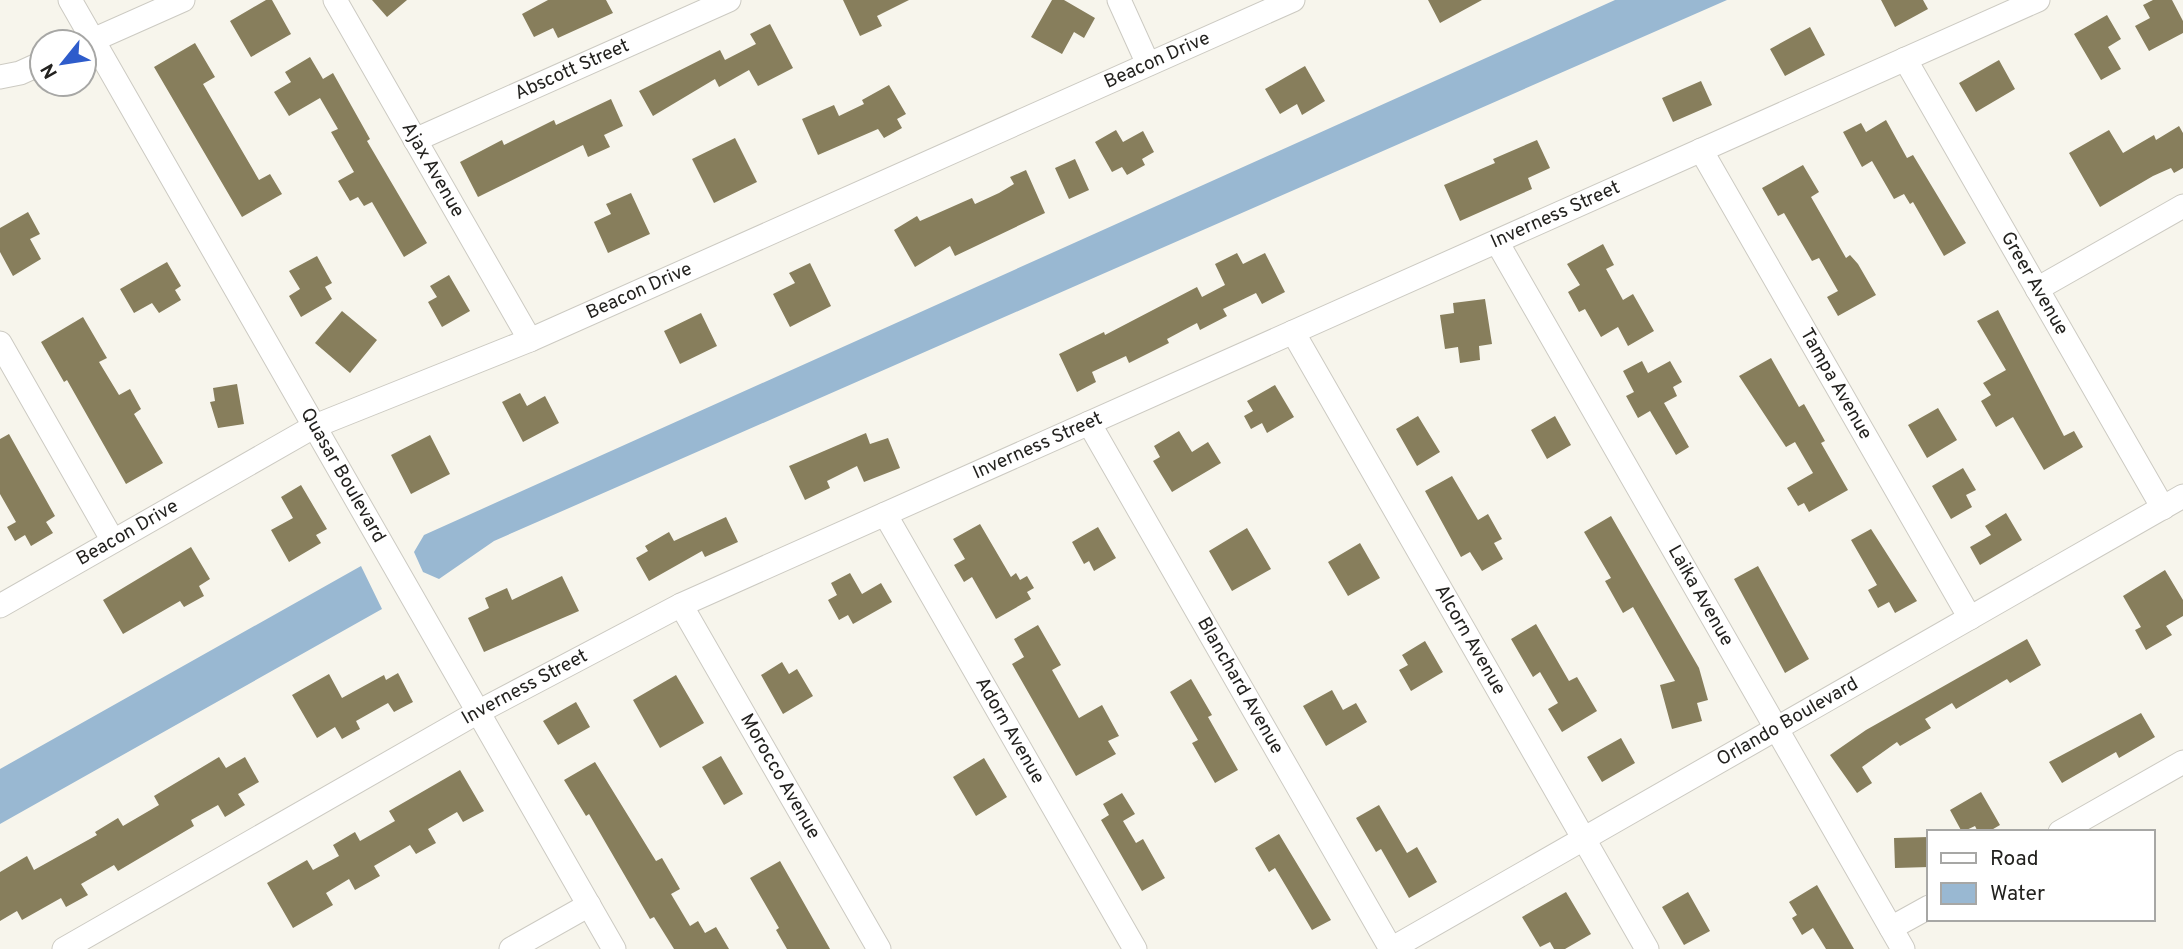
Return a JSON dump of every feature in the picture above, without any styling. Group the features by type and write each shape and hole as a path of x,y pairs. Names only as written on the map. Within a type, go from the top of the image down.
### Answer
{"street":[{"name":"Quasar Boulevard","path":"70,0 83,28"},
{"path":"98,38 183,0"},
{"name":"Ajax Avenue","path":"335,0 530,340"},
{"name":"Abscott Street","path":"415,140 729,0"},
{"path":"1119,0 1148,64"},
{"name":"Beacon Drive","path":"0,606 314,426 530,340 1293,0"},
{"name":"Inverness Street","path":"64,949 478,712 681,605 2038,0"},
{"name":"Quasar Boulevard","path":"98,57 314,426 614,949"},
{"name":"Greer Avenue","path":"1905,60 2162,508"},
{"path":"0,77 28,69"},
{"name":"Tampa Avenue","path":"1701,150 1969,618"},
{"path":"2037,289 2183,206"},
{"name":"Laika Avenue","path":"1497,242 1903,949"},
{"name":"Alcorn Avenue","path":"1293,332 1647,949"},
{"path":"0,343 113,541"},
{"name":"Blanchard Avenue","path":"1089,423 1391,949"},
{"name":"Orlando Boulevard","path":"1391,949 2183,496"},
{"name":"Adorn Avenue","path":"885,514 1135,949"},
{"name":"Morocco Avenue","path":"681,605 878,949"},
{"path":"2064,830 2183,762"},
{"path":"511,949 589,905"},
{"path":"1891,928 1927,908"}],"water":[{"path":"1615,0 1727,0 494,541 439,579 423,572 414,552 424,535"},
{"path":"361,566 382,609 0,824 0,769"}],"building":[{"path":"266,0 272,0 291,34 251,57 230,21"},
{"path":"372,0 407,0 387,17"},
{"path":"548,0 606,0 613,13 558,38 553,28 534,37 522,14"},
{"path":"843,0 909,0 877,16 882,26 860,36"},
{"path":"1052,0 1064,0 1095,18 1084,38 1074,32 1062,54 1031,37"},
{"path":"1428,0 1482,0 1440,23"},
{"path":"1881,0 1923,0 1928,9 1895,27"},
{"path":"2153,0 2172,0 2183,21 2183,33 2149,51 2135,26 2150,18 2143,5"},
{"path":"2107,15 2121,39 2108,47 2121,69 2101,80 2074,34"},
{"path":"770,24 793,68 758,86 749,70 719,87 715,79 653,116 639,91 720,50 725,60 756,44 750,34"},
{"path":"1810,27 1825,55 1785,76 1770,49"},
{"path":"195,43 215,77 203,84 259,180 270,174 282,194 242,217 154,67"},
{"path":"310,57 323,79 333,73 370,139 367,141 427,243 404,257 372,202 364,206 358,197 350,201 338,181 354,172 331,132 338,129 320,98 289,116 274,92 291,82 285,72"},
{"path":"1999,60 2015,89 1976,112 1959,83"},
{"path":"1305,66 1325,101 1302,115 1297,104 1280,114 1265,89"},
{"path":"1701,81 1712,105 1673,122 1662,98"},
{"path":"889,85 906,114 897,119 902,128 884,138 878,129 818,155 802,119 834,105 839,116 864,104 862,100"},
{"path":"611,99 623,126 604,135 610,147 588,157 583,145 478,197 460,162 502,140 504,145 554,120 556,125"},
{"path":"1886,120 1907,158 1913,155 1966,243 1944,256 1913,202 1910,204 1904,194 1894,199 1872,161 1862,167 1843,132 1861,123 1866,132"},
{"path":"2179,126 2183,133 2183,168 2174,173 2171,168 2153,176 2100,207 2069,153 2109,130 2123,153 2154,135 2156,140"},
{"path":"1116,130 1123,142 1143,131 1154,152 1142,159 1145,165 1127,175 1122,167 1112,172 1095,142"},
{"path":"735,138 757,182 714,203 692,159"},
{"path":"1537,140 1550,168 1528,178 1532,189 1460,221 1444,185 1495,163 1493,159"},
{"path":"1075,159 1089,190 1069,199 1055,168"},
{"path":"1803,165 1819,192 1811,197 1846,258 1850,255 1858,264 1876,295 1838,316 1827,297 1838,291 1819,258 1812,261 1784,213 1778,216 1762,188"},
{"path":"1026,170 1045,213 955,256 950,246 915,267 894,230 917,216 920,221 972,198 975,204 1014,184 1010,177"},
{"path":"631,193 650,234 608,253 594,222 611,214 606,204"},
{"path":"28,212 40,234 30,239 41,259 13,276 0,252 0,228"},
{"path":"1603,244 1614,265 1606,269 1623,300 1633,294 1654,331 1628,346 1618,327 1601,337 1585,309 1579,312 1568,292 1580,285 1567,264"},
{"path":"1237,253 1243,264 1265,253 1285,292 1262,304 1256,293 1223,309 1227,316 1200,330 1197,323 1167,339 1169,343 1129,363 1126,356 1092,372 1096,382 1077,392 1059,354 1104,332 1105,335 1197,287 1202,297 1225,285 1215,264"},
{"path":"317,256 332,283 325,287 332,299 301,317 289,296 300,289 289,271"},
{"path":"167,262 181,286 175,290 181,300 159,313 152,303 134,313 120,289"},
{"path":"810,263 831,306 790,327 773,294 795,283 789,273"},
{"path":"449,275 470,311 442,327 428,302 437,297 430,286"},
{"path":"1485,299 1492,344 1479,346 1480,360 1460,363 1458,347 1445,349 1440,315 1454,313 1453,303"},
{"path":"1998,310 2064,436 2074,431 2083,447 2044,470 2013,417 1996,427 1981,401 1991,395 1983,383 2006,370 1977,321"},
{"path":"342,311 377,340 350,373 315,343"},
{"path":"701,313 717,346 680,364 664,331"},
{"path":"83,317 107,358 99,362 119,395 130,389 141,409 134,414 163,463 126,484 67,380 64,382 41,342"},
{"path":"1771,358 1799,407 1804,404 1825,441 1821,443 1848,490 1809,512 1804,503 1798,506 1787,488 1813,473 1795,442 1786,447 1739,376"},
{"path":"1642,361 1648,373 1670,361 1682,382 1673,387 1677,396 1664,403 1689,447 1676,455 1650,411 1638,418 1626,396 1634,392 1623,371"},
{"path":"237,384 244,424 218,428 210,402 215,401 213,388"},
{"path":"1275,385 1294,417 1267,433 1262,423 1251,429 1244,416 1253,411 1247,401"},
{"path":"520,393 527,406 545,396 559,423 523,442 502,402"},
{"path":"1938,408 1957,440 1927,458 1908,425"},
{"path":"1418,416 1440,452 1417,466 1396,429"},
{"path":"1555,416 1571,445 1547,459 1531,430"},
{"path":"1179,431 1192,452 1208,442 1221,463 1172,492 1153,461 1160,457 1154,446"},
{"path":"866,433 870,444 888,438 900,468 864,482 857,466 827,481 830,488 805,500 789,466"},
{"path":"9,434 55,516 46,522 53,533 31,546 25,535 15,541 7,527 16,522 0,494 0,439"},
{"path":"430,435 450,474 411,494 391,455"},
{"path":"1963,468 1976,490 1966,495 1972,507 1951,519 1932,486"},
{"path":"1452,476 1478,520 1488,514 1502,539 1494,543 1503,559 1482,571 1470,552 1461,557 1425,491"},
{"path":"301,485 327,529 316,535 321,543 289,562 271,530 293,518 281,497"},
{"path":"2006,513 2022,540 1980,565 1970,547 1991,535 1985,526"},
{"path":"1611,516 1699,668 1708,700 1697,703 1702,721 1672,729 1660,685 1675,681 1633,607 1623,613 1605,581 1611,578 1584,532"},
{"path":"726,517 738,542 705,557 702,551 649,581 636,558 648,551 645,546 669,532 674,541"},
{"path":"980,524 1011,577 1016,573 1020,580 1027,576 1034,588 1027,592 1031,599 996,619 972,577 964,582 954,565 965,559 953,539"},
{"path":"1098,527 1116,558 1094,571 1089,561 1084,564 1072,542"},
{"path":"1247,528 1271,569 1232,591 1209,551"},
{"path":"1871,529 1917,601 1895,613 1889,602 1878,608 1868,590 1877,585 1851,540"},
{"path":"1360,543 1380,578 1348,596 1328,562"},
{"path":"191,547 210,579 199,586 204,596 184,607 180,601 123,634 103,600"},
{"path":"1758,566 1809,659 1785,673 1734,579"},
{"path":"2165,570 2183,600 2183,616 2166,626 2172,635 2146,650 2135,630 2141,627 2123,596"},
{"path":"850,573 862,594 881,583 892,602 853,624 848,615 839,620 828,600 837,595 831,583"},
{"path":"562,576 579,611 484,652 468,618 489,608 485,598 507,588 512,600"},
{"path":"1536,624 1569,681 1577,677 1597,711 1562,732 1548,709 1558,703 1540,672 1533,677 1511,639"},
{"path":"1038,625 1061,665 1052,670 1079,718 1102,705 1119,736 1108,741 1116,754 1076,776 1012,664 1024,657 1014,639"},
{"path":"2027,639 2041,665 2010,683 2007,679 1956,709 1952,703 1925,719 1931,728 1900,746 1897,742 1862,767 1872,783 1857,793 1830,755 1866,730"},
{"path":"1425,641 1443,672 1411,691 1399,670 1408,665 1402,655"},
{"path":"782,662 789,674 797,669 813,696 783,714 761,675"},
{"path":"398,673 413,702 394,712 388,703 356,721 360,729 342,739 335,727 317,738 292,695 329,674 342,698 384,675 386,680"},
{"path":"676,675 704,723 660,748 633,700"},
{"path":"1191,679 1212,715 1208,717 1238,770 1215,783 1192,743 1198,740 1170,692"},
{"path":"1332,690 1343,710 1356,703 1367,722 1326,746 1303,706"},
{"path":"576,702 590,727 558,745 543,721"},
{"path":"2141,713 2155,737 2119,758 2116,752 2062,783 2049,762"},
{"path":"1621,738 1635,763 1602,782 1587,757"},
{"path":"721,756 743,794 724,805 702,767"},
{"path":"219,757 226,768 245,757 259,782 238,794 245,805 225,817 218,805 191,820 194,826 118,871 114,865 81,884 88,895 66,907 61,898 22,920 17,911 0,921 0,872 27,856 34,870 97,835 95,832 118,818 123,826 159,805 154,796"},
{"path":"984,758 1007,797 976,816 953,777"},
{"path":"595,762 656,861 662,858 680,889 671,894 690,926 698,921 705,933 716,927 729,949 674,949 654,917 650,919 589,814 586,816 564,780"},
{"path":"460,770 484,811 463,822 457,812 428,829 436,843 416,854 410,845 374,866 380,876 355,890 349,879 326,893 333,905 293,928 267,883 307,860 313,870 339,856 333,845 355,832 360,841 395,821 389,811"},
{"path":"1981,792 2000,825 1991,830 1977,830 1975,826 1961,830 1950,810"},
{"path":"1122,793 1135,814 1123,821 1136,843 1143,839 1165,878 1142,891 1101,820 1109,815 1103,804"},
{"path":"1379,805 1407,853 1417,847 1437,882 1409,898 1381,849 1376,852 1356,818"},
{"path":"1279,834 1331,920 1312,930 1275,868 1269,872 1255,848"},
{"path":"1927,837 1927,867 1895,868 1894,838"},
{"path":"780,861 830,949 787,949 776,930 779,928 750,878"},
{"path":"1817,885 1854,949 1826,949 1813,928 1802,935 1792,918 1797,915 1789,902"},
{"path":"1566,892 1591,934 1565,949 1554,949 1550,942 1540,947 1522,917"},
{"path":"1688,892 1710,931 1684,945 1662,907"}]}
